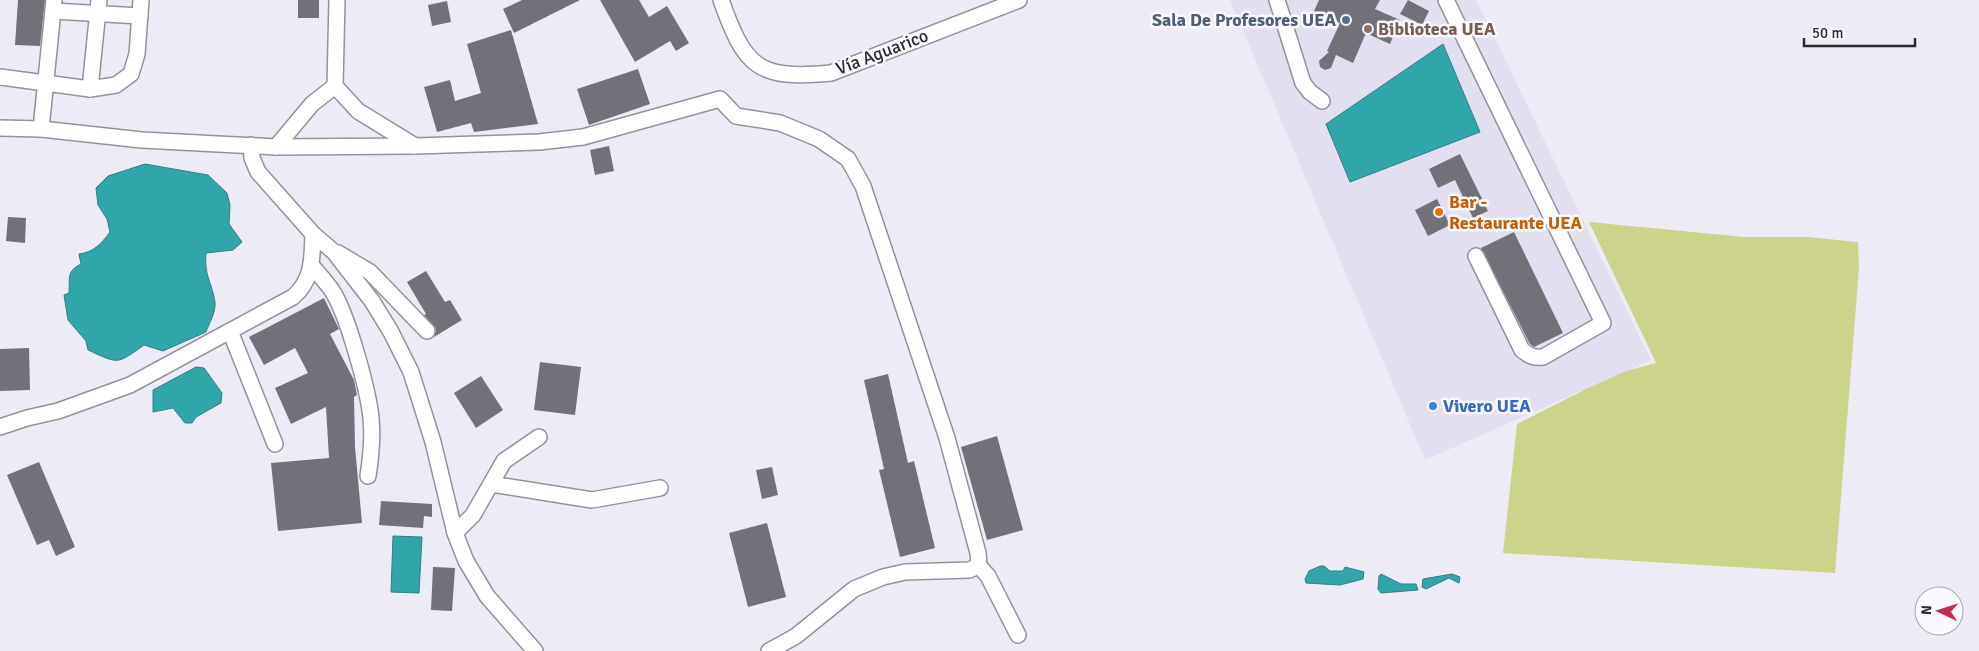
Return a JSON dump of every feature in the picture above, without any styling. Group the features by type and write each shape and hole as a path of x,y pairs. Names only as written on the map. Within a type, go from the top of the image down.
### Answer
{"street":[{"path":"0,77 90,89 116,85 132,74 137,54 141,0"},
{"path":"337,0 335,86 358,111 415,146"},
{"name":"Vía Aguarico","path":"720,0 735,38 752,62 772,72 801,76 830,72 1019,0"},
{"path":"1277,0 1303,83 1310,92 1322,101"},
{"path":"1446,0 1603,323 1543,357 1532,357 1522,350 1476,256"},
{"path":"41,129 54,6 98,7 140,16"},
{"path":"90,89 98,7"},
{"path":"276,147 312,104 335,86"},
{"path":"0,128 41,129 142,140 276,147 415,146 539,142 582,137 720,99 736,116 780,123 819,140 848,159 863,186 948,438 978,553 979,566 988,576 1018,635"},
{"path":"251,145 252,158 258,172 313,234 334,252 370,272 426,331"},
{"path":"0,427 58,411 130,385 293,297 303,288 312,265 313,234"},
{"path":"334,252 372,301 411,372 433,442 455,534 466,561 487,596 535,651"},
{"path":"312,265 332,290 347,323 357,360 371,417 372,447 368,476"},
{"path":"230,332 275,444"},
{"path":"455,534 473,514 504,461 539,437"},
{"path":"491,484 592,500 660,488"},
{"path":"769,651 796,636 854,589 883,576 905,572 969,570 979,566"}],"shaded area":[{"path":"1230,0 1476,0 1651,360 1425,460"}],"green space":[{"path":"1589,222 1745,237 1807,237 1858,242 1859,268 1835,573 1503,553 1517,424 1626,371 1656,363"}],"water":[{"path":"1443,44 1480,132 1350,182 1326,124"},
{"path":"145,164 208,175 227,193 230,205 229,224 242,242 233,250 206,253 206,268 214,295 215,306 206,332 163,351 144,345 122,359 112,360 88,350 86,341 68,320 64,295 69,293 71,273 81,264 79,254 97,247 110,232 107,219 98,205 96,188 108,176"},
{"path":"196,367 204,368 222,393 221,403 196,417 192,423 185,423 173,408 153,412 153,390"},
{"path":"393,536 422,537 419,593 391,592"},
{"path":"1324,566 1330,571 1343,571 1345,567 1364,572 1363,579 1340,585 1306,583 1305,579 1309,571"},
{"path":"1381,574 1401,584 1416,584 1418,590 1381,593 1378,589 1379,576"},
{"path":"1452,574 1460,577 1459,583 1449,578 1426,589 1422,587 1423,579"}],"building":[{"path":"18,0 45,0 40,46 15,45"},
{"path":"298,0 319,0 319,18 298,18"},
{"path":"522,0 580,0 514,33 503,9"},
{"path":"600,0 639,0 649,17 667,6 689,43 676,51 670,41 635,62"},
{"path":"1319,0 1380,0 1375,9 1400,20 1390,44 1366,33 1353,63 1336,55 1331,68 1325,70 1320,67 1319,61 1329,52 1327,51 1340,23 1314,11"},
{"path":"1408,0 1429,11 1422,25 1400,14"},
{"path":"447,1 451,22 432,26 428,5"},
{"path":"511,30 538,124 474,132 471,123 437,132 424,87 450,80 455,101 481,93 467,44"},
{"path":"638,69 650,104 589,125 577,89"},
{"path":"609,146 614,171 595,175 590,150"},
{"path":"1460,154 1488,211 1473,218 1455,180 1438,188 1429,169"},
{"path":"1437,199 1450,225 1428,236 1415,210"},
{"path":"8,217 26,218 25,243 6,241"},
{"path":"1514,232 1563,333 1534,347 1530,344 1481,248"},
{"path":"426,271 445,302 450,300 462,320 434,337 436,328 424,315 426,314 407,282"},
{"path":"324,298 339,329 330,334 354,380 357,395 354,397 355,447 362,523 278,531 271,463 329,458 326,407 291,424 275,388 308,373 295,348 264,365 249,337"},
{"path":"29,348 30,390 0,391 0,349"},
{"path":"540,362 581,367 575,415 534,410"},
{"path":"888,374 908,463 914,461 935,548 900,557 879,470 884,469 864,380"},
{"path":"481,376 503,410 476,428 454,393"},
{"path":"997,436 1023,530 987,540 961,447"},
{"path":"39,462 75,547 56,556 49,540 37,545 7,475"},
{"path":"772,467 778,495 762,499 756,470"},
{"path":"381,501 432,504 432,517 424,516 423,528 379,525"},
{"path":"767,523 786,597 748,607 729,533"},
{"path":"433,567 455,568 452,611 431,610"}],"place":[{"name":"Sala De Profesores UEA","path":"1346,20"},
{"name":"Biblioteca UEA","path":"1368,29"},
{"name":"Bar - Restaurante UEA","path":"1439,212"},
{"name":"Vivero UEA","path":"1433,406"}]}
